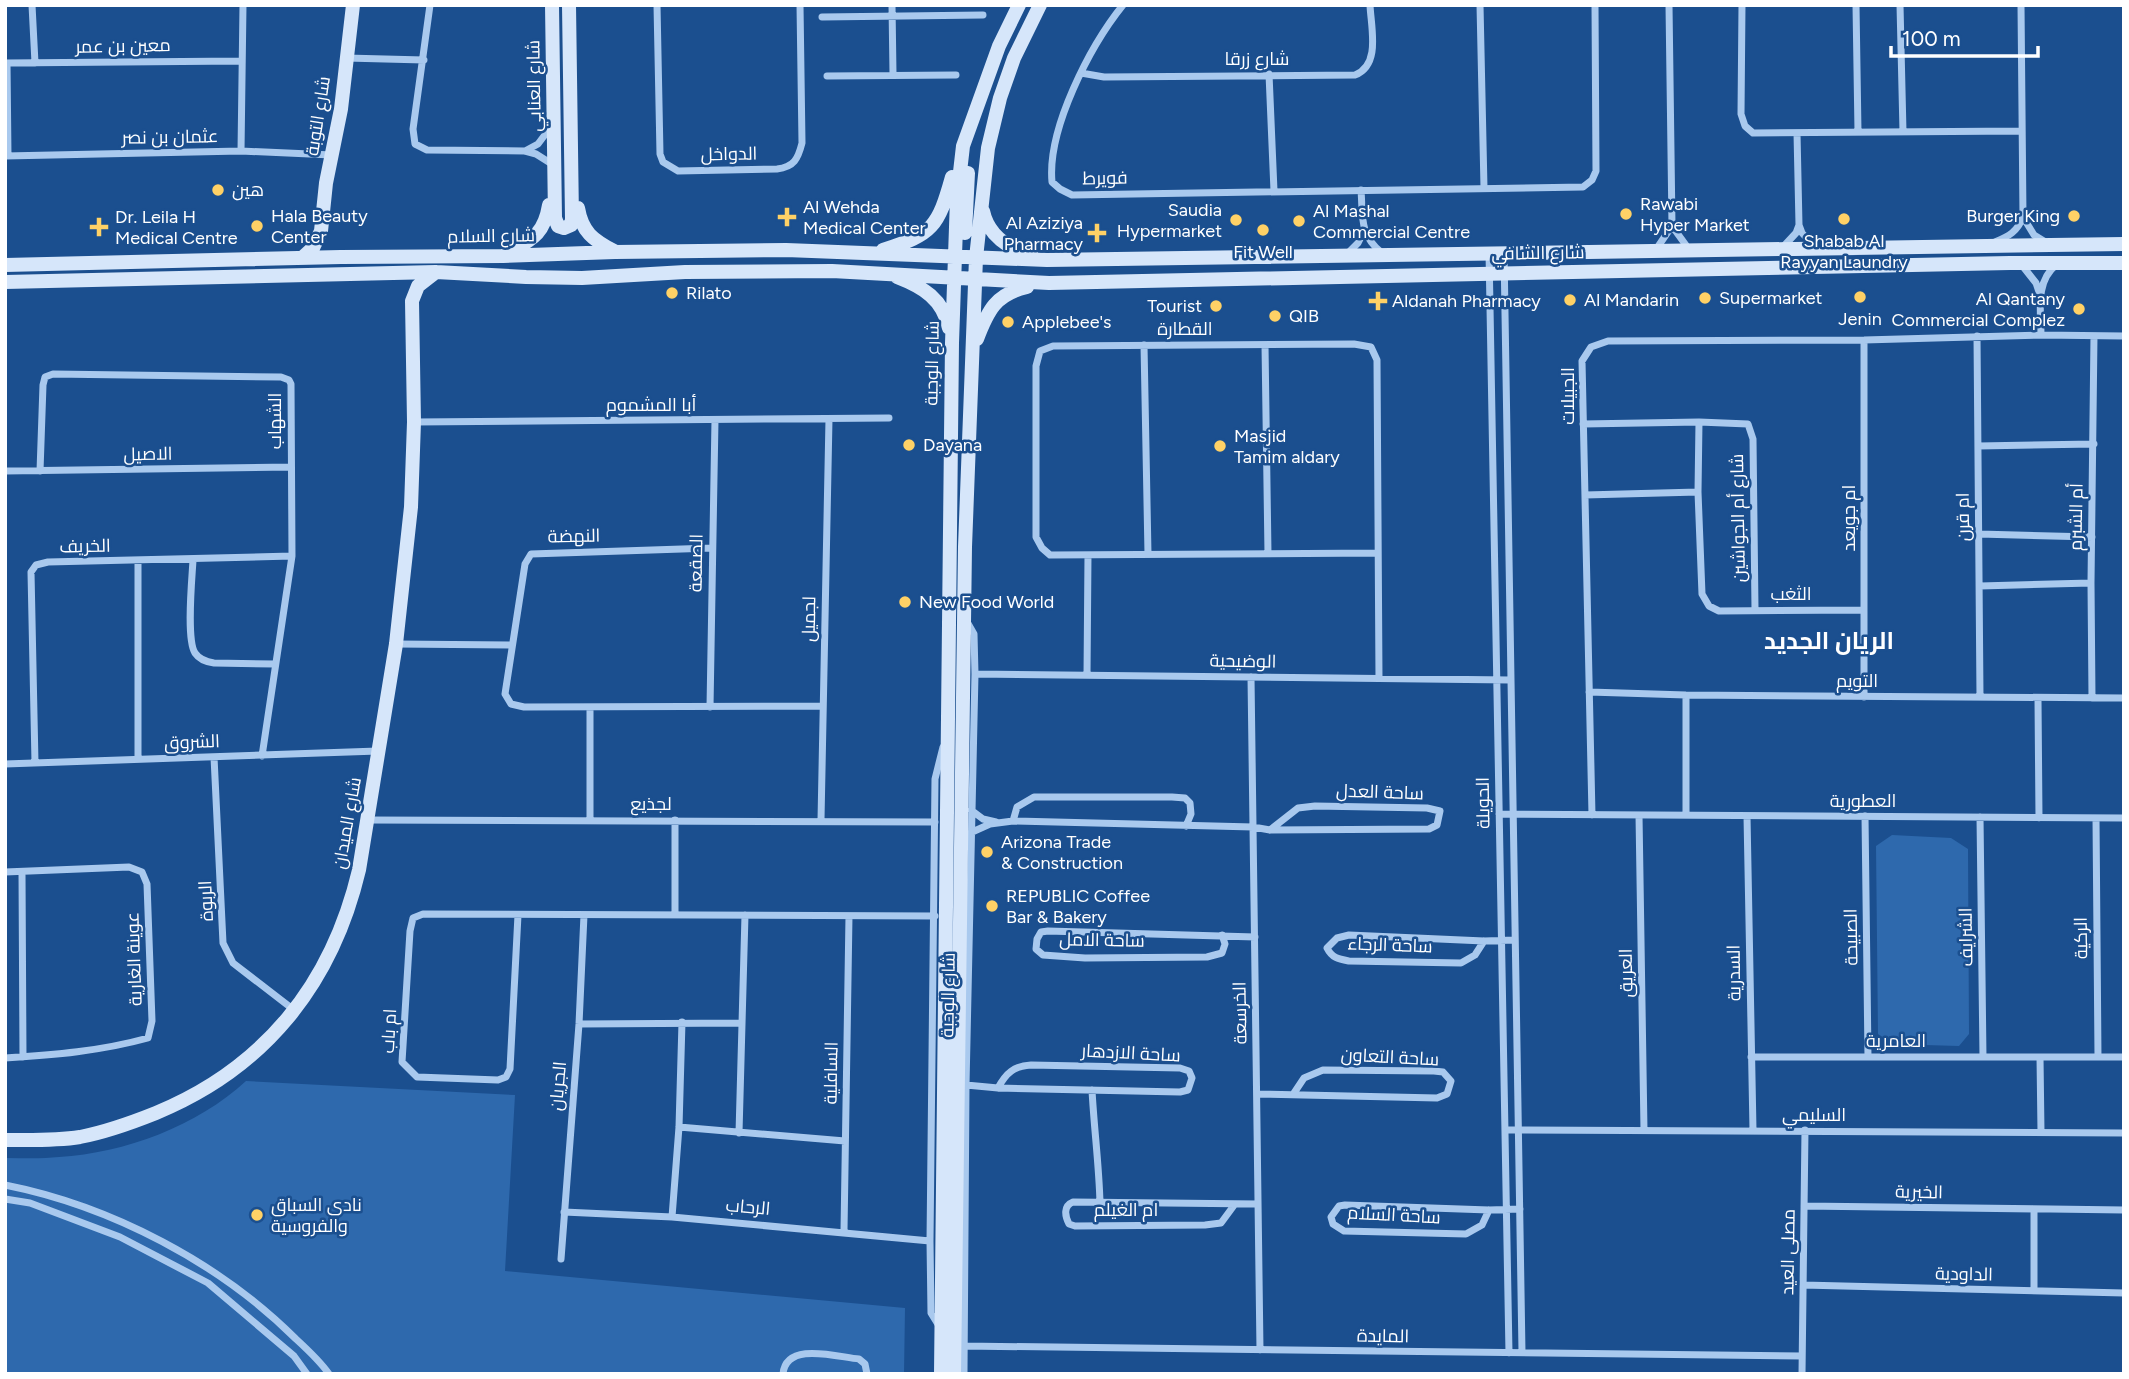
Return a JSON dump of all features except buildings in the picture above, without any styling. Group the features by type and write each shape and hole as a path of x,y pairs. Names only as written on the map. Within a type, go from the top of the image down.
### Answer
{"main road":[{"name":"شارع التوبة","path":"302,258 313,248 321,231 326,183 341,108 353,5"},
{"name":"شارع العنابي","path":"552,5 555,166"},
{"name":"شارع العنابي","path":"569,5 571,155"},
{"name":"شارع الوجبة","path":"941,1374 952,343 966,267 982,204 988,148 1000,98 1014,58 1040,5"},
{"name":"شارع الوجبة","path":"954,1374 965,547 969,488 971,353 966,267 957,198 963,146 999,46 1016,8"},
{"path":"965,547 961,489 965,245 969,154 978,102"},
{"path":"875,252 915,239 928,231 944,206 963,146"},
{"path":"555,166 556,222 564,228 572,222 571,155"},
{"path":"571,155 583,227 592,238 615,251"},
{"path":"503,256 534,237 544,226 555,166"},
{"path":"982,204 986,226 999,238 1022,253 1047,260"},
{"path":"321,231 327,248 341,257"},
{"name":"شارع الشافي","path":"966,267 1047,260 1129,258 2124,244"},
{"name":"شارع السلام","path":"5,265 503,256 615,251 875,252 966,267"},
{"path":"832,271 864,265 1057,267 1129,258"},
{"name":"شارع الشافي","path":"966,267 1049,283 2124,263"},
{"name":"شارع السلام","path":"5,282 436,272 582,278 685,272 886,273 966,267"},
{"path":"412,301 418,286 436,272"},
{"path":"389,273 401,283 412,301"},
{"path":"886,273 929,292 946,316 952,343"},
{"path":"971,353 984,320 996,302 1008,291 1049,283"},
{"name":"شارع الميدان","path":"5,1140 76,1138 105,1131 162,1110 204,1089 237,1068 269,1040 295,1011 330,952 352,900 396,644 411,507 414,422 412,301"}],"street":[{"path":"32,5 35,63"},
{"path":"241,151 243,5"},
{"path":"430,5 413,129 415,144 427,150 525,150 555,166"},
{"name":"الدواخل","path":"657,5 660,154 663,162 678,171 777,169 786,168 795,162 802,144 800,5"},
{"path":"892,5 893,74"},
{"name":"فويرط","path":"1123,5 1109,22 1071,93 1050,162 1052,182 1072,195 1583,187 1592,180 1597,171 1595,5"},
{"name":"شارع زرقا","path":"1081,72 1104,77 1269,74 1348,76 1360,73 1370,63 1370,5"},
{"path":"1480,5 1484,188"},
{"path":"1669,5 1672,226 1691,251"},
{"path":"1742,5 1741,114 1745,126 1753,133 2021,131"},
{"path":"1856,5 1858,132"},
{"path":"1900,5 1903,132"},
{"path":"1986,246 2014,233 2023,218 2021,5"},
{"path":"822,17 983,15"},
{"path":"346,58 424,60"},
{"name":"معين بن عمر","path":"6,63 241,61"},
{"name":"عثمان بن نصر","path":"6,63 6,156 241,151 332,155"},
{"path":"1269,74 1274,191"},
{"path":"827,76 956,75"},
{"path":"525,150 544,137 554,120"},
{"path":"1797,133 1799,225 1802,233 1818,248"},
{"path":"1361,190 1364,231 1370,243 1382,253"},
{"path":"2023,218 2034,235 2051,245"},
{"path":"1781,249 1799,225"},
{"path":"1654,251 1662,244 1672,226"},
{"path":"1346,254 1358,243 1364,231"},
{"name":"الحويلة","path":"1489,252 1509,1353"},
{"name":"الحويلة","path":"1504,252 1522,1352"},
{"path":"2019,263 2029,272 2040,296"},
{"path":"2040,335 2042,283 2049,271 2059,263"},
{"name":"الجبيلات","path":"1591,815 1583,361 1591,346 1608,341 2124,335"},
{"name":"ام قرن","path":"1977,336 1980,696"},
{"name":"أم الشبرم","path":"2092,698 2094,336"},
{"name":"ام جويعد","path":"1864,340 1864,696"},
{"path":"1144,345 1148,554"},
{"path":"1265,345 1268,554"},
{"name":"القطارة","path":"1378,553 1050,555 1036,537 1036,366 1040,351 1054,346 1371,346 1377,360 1379,678"},
{"name":"الشهاب","path":"40,471 43,385 45,377 53,374 281,377 289,380 292,556 261,756"},
{"name":"أبا المشموم","path":"414,422 889,418"},
{"name":"لجميل","path":"821,820 829,419"},
{"name":"الصقعة","path":"710,707 715,420"},
{"name":"الثغب","path":"1699,422 1698,492 1702,594 1705,601 1719,611 1864,610"},
{"name":"شارع أم الجواشين","path":"1583,424 1748,424 1751,429 1755,610"},
{"path":"1978,446 2094,444"},
{"path":"1493,465 1507,465"},
{"name":"الاصيل","path":"5,471 291,467"},
{"path":"1585,495 1698,492"},
{"path":"1979,534 2092,537"},
{"name":"النهضة","path":"712,548 531,554 525,564 505,694 511,704 524,707 823,706"},
{"path":"1087,675 1088,555"},
{"name":"الخريف","path":"36,763 31,572 36,565 48,562 292,556"},
{"path":"193,560 190,640 195,654 214,663 275,664"},
{"path":"138,561 138,759"},
{"path":"1980,586 2091,583"},
{"name":"شارع الوجبة","path":"964,1374 966,1085 975,674 974,634 965,618"},
{"path":"396,644 512,645"},
{"name":"الوضيحية","path":"975,674 1510,680"},
{"name":"الخرسعة","path":"1251,677 1260,1350"},
{"name":"التويم","path":"1589,692 2124,698"},
{"path":"1686,695 1686,815"},
{"path":"2038,699 2039,818"},
{"path":"590,707 590,820"},
{"name":"شارع الوجبة","path":"942,1329 931,1313 930,1241 935,779 947,733"},
{"name":"الشروق","path":"5,764 379,751"},
{"name":"الربوة","path":"214,757 223,943 233,963 295,1011"},
{"path":"1013,821 1017,807 1034,797 1172,797 1185,798 1190,803 1191,814 1186,825"},
{"name":"ساحة العدل","path":"996,822 1186,825 1270,830 1429,829 1437,825 1440,811 1427,808 1315,806 1298,808 1270,830"},
{"path":"971,810 996,822"},
{"name":"العطورية","path":"1499,814 2124,818"},
{"name":"العريق","path":"1639,815 1644,1130"},
{"name":"السدرية","path":"1747,816 1753,1130"},
{"name":"الصبيحة","path":"1865,817 1868,1057"},
{"name":"الشرايف","path":"1980,817 1983,1057"},
{"name":"الركية","path":"2096,818 2098,1057"},
{"name":"لجذيع","path":"367,820 935,822"},
{"path":"674,915 675,820"},
{"path":"970,833 996,822"},
{"name":"عوينة الغارية","path":"5,872 129,867 142,872 147,884 152,1021 148,1038 137,1041 74,1053 5,1058"},
{"path":"22,872 23,1057"},
{"name":"ام باب","path":"518,915 510,1069 506,1077 498,1080 417,1077 402,1062 410,931 413,918 423,914 935,916"},
{"name":"الجريان","path":"561,1259 579,1024 584,915"},
{"path":"739,1133 745,915"},
{"name":"السافلية","path":"844,1231 849,916"},
{"name":"ساحة الامل","path":"1222,935 1225,944 1222,953 1208,957 1085,958 1043,955 1036,948 1041,932 1048,931 1222,935 1255,937"},
{"name":"ساحة الرجاء","path":"1483,942 1475,955 1461,963 1349,961 1337,959 1327,948 1337,938 1349,935 1483,942 1515,940"},
{"path":"673,1217 682,1022"},
{"path":"579,1024 742,1023"},
{"name":"العامرية","path":"1751,1057 2124,1057"},
{"path":"2040,1057 2041,1132"},
{"name":"ساحة الازدهار","path":"966,1085 998,1088 1180,1092 1188,1090 1192,1078 1189,1071 1180,1068 1031,1065 1017,1066 1004,1077 998,1088"},
{"name":"ساحة التعاون","path":"1256,1094 1437,1098 1447,1094 1451,1082 1443,1072 1434,1071 1323,1070 1304,1078 1294,1093"},
{"path":"1092,1090 1100,1203"},
{"path":"679,1128 845,1141"},
{"name":"السليمي","path":"1505,1130 2124,1133"},
{"name":"مصلى العيد","path":"1802,1374 1805,1130"},
{"path":"5,1185 106,1217 162,1241 222,1276 277,1319 329,1374"},
{"path":"5,1199 30,1203 120,1237 208,1283 287,1351 307,1374"},
{"path":"58,1214 63,1202"},
{"name":"ام الغيلم","path":"1235,1204 1221,1223 1205,1226 1074,1226 1066,1219 1065,1213 1070,1204 1100,1203 1258,1204"},
{"name":"ساحة السلام","path":"1489,1210 1482,1225 1466,1234 1344,1231 1333,1224 1331,1217 1339,1206 1345,1205 1520,1209"},
{"name":"الخيرية","path":"1804,1206 2124,1210"},
{"path":"2034,1209 2034,1291"},
{"name":"الرحاب","path":"564,1212 673,1217 930,1241"},
{"path":"99,1229 106,1217"},
{"name":"الداودية","path":"1803,1285 2124,1293"},
{"path":"287,1351 299,1341"},
{"name":"المايدة","path":"964,1346 1802,1356"},
{"path":"783,1374 784,1365 793,1356 805,1354 859,1359 865,1364 867,1374"}],"shaded area":[{"path":"1892,835 1951,838 1968,849 1969,1034 1959,1046 1890,1044 1878,1034 1876,846"},
{"name":"نادي السباق والفروسية","path":"246,1081 515,1095 505,1271 905,1308 904,1374 5,1374 5,1158 84,1154 134,1143 183,1124 227,1097"}],"place":[{"name":"هين","path":"218,190"},
{"name":"Rawabi Hyper Market","path":"1626,214"},
{"name":"Burger King","path":"2074,216"},
{"name":"Al Wehda Medical Center","path":"787,217"},
{"name":"Shabab Al Rayyan Laundry","path":"1844,219"},
{"name":"Saudia Hypermarket","path":"1236,220"},
{"name":"Al Mashal Commercial Centre","path":"1299,221"},
{"name":"Hala Beauty Center","path":"257,226"},
{"name":"Dr. Leila H Medical Centre","path":"99,227"},
{"name":"Fit Well","path":"1263,230"},
{"name":"Al Aziziya Pharmacy","path":"1097,233"},
{"name":"Rilato","path":"672,293"},
{"name":"Jenin","path":"1860,297"},
{"name":"Supermarket","path":"1705,298"},
{"name":"Al Mandarin","path":"1570,300"},
{"name":"Aldanah Pharmacy","path":"1378,301"},
{"name":"Tourist","path":"1216,306"},
{"name":"Al Qantany Commercial Complez","path":"2079,309"},
{"name":"QIB","path":"1275,316"},
{"name":"Applebee's","path":"1008,322"},
{"name":"Dayana","path":"909,445"},
{"name":"Masjid Tamim aldary","path":"1220,446"},
{"name":"New Food World","path":"905,602"},
{"name":"Arizona Trade & Construction","path":"987,852"},
{"name":"REPUBLIC Coffee Bar & Bakery","path":"992,906"},
{"name":"نادي السباق والفروسية","path":"257,1215"}],"district":[{"name":"الريان الجديد","path":"1829,640"}]}
